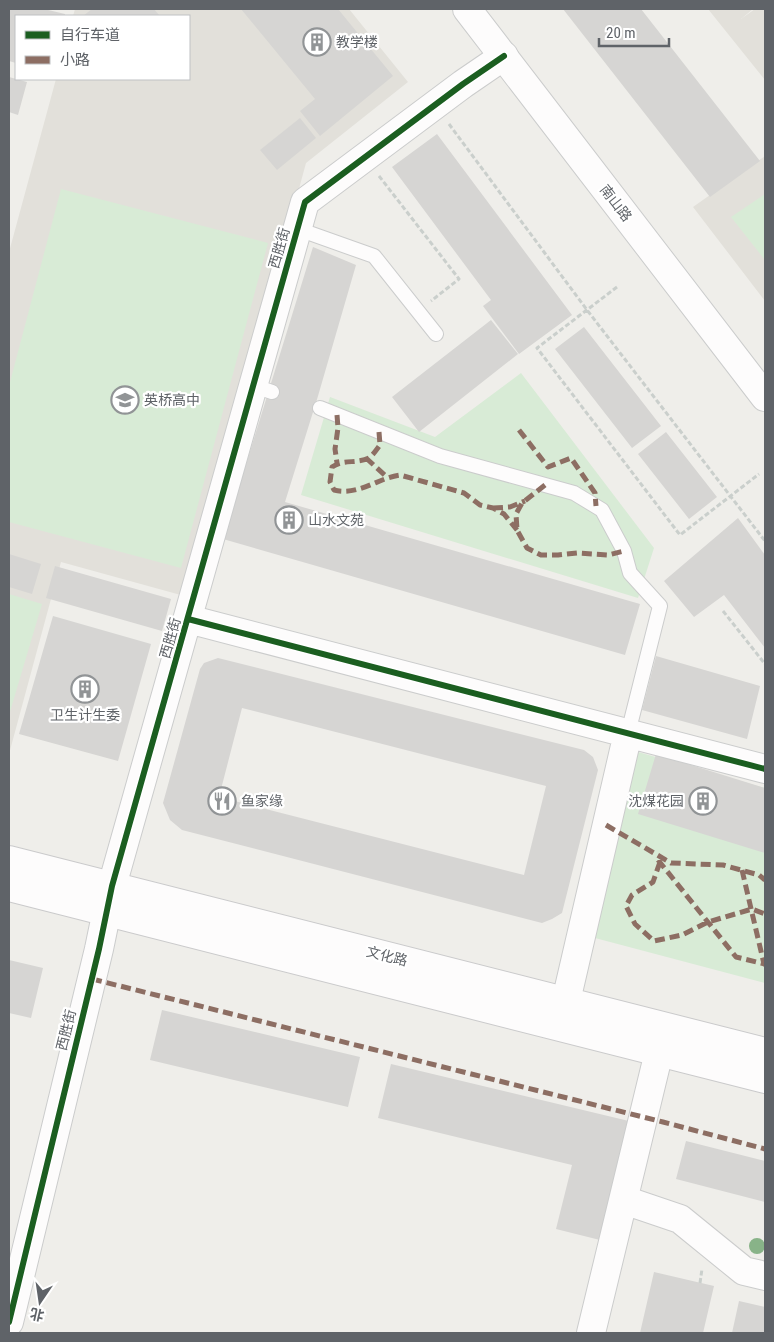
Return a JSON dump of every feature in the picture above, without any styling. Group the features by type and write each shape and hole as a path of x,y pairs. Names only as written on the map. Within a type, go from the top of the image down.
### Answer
{"street":[{"name":"南山路","path":"471,10 504,56 765,397"},
{"name":"西胜街","path":"9,1322 99,949 109,899 188,619 263,389 298,229 306,202 463,84 504,56"},
{"path":"188,619 765,768"},
{"path":"566,1001 628,733"},
{"name":"文化路","path":"9,860 109,899 660,1052 765,1079"},
{"name":"文化路","path":"9,887 109,899 566,1001 765,1052"},
{"path":"591,1333 660,1052"},
{"path":"624,1200 680,1219 744,1271 765,1276"}],"lane":[{"path":"298,229 374,256 436,334"},
{"path":"320,408 440,456 574,493 602,510 624,550 630,573 660,606 628,733"}],"path":[{"path":"446,119 586,310 765,540"},
{"path":"365,158 459,279 418,311"},
{"path":"617,287 538,348 680,535 759,474"},
{"path":"723,611 765,664"}],"shaded area":[{"name":"英桥高中","path":"75,9 349,9 408,82 306,163 188,597 61,562 9,754 9,252 56,80 190,80 190,15 73,15"},
{"path":"708,9 753,9 741,19 755,9 765,9 765,80"},
{"path":"765,156 765,301 693,207"}],"green space":[{"path":"61,189 268,243 181,568 9,522 9,386"},
{"path":"765,194 765,260 731,217"},
{"path":"521,373 654,548 638,598 301,495 330,397 435,437"},
{"path":"9,594 42,604 9,715"},
{"path":"638,752 765,788 765,983 595,938"}],"building":[{"path":"9,9 44,9 65,14 15,15 15,63 9,61"},
{"path":"92,9 154,9 159,15 84,15"},
{"name":"教学楼","path":"241,9 338,9 393,76 320,136 300,111 315,99"},
{"path":"563,9 641,9 760,161 710,197"},
{"path":"9,77 27,82 18,115 9,112"},
{"path":"300,118 316,138 277,170 260,150"},
{"path":"437,134 572,315 519,354 483,306 491,300 392,167"},
{"name":"山水文苑","path":"313,247 356,265 285,502 640,604 625,655 223,539"},
{"path":"491,320 518,354 419,432 392,397"},
{"path":"584,327 661,426 632,448 555,349"},
{"path":"666,432 717,497 689,519 638,454"},
{"path":"738,518 765,555 765,648 724,595 694,617 664,581"},
{"path":"9,554 41,564 32,594 9,587"},
{"path":"55,566 171,599 162,631 46,598"},
{"name":"卫生计生委","path":"53,616 151,644 118,761 19,734"},
{"path":"656,656 760,686 747,739 642,710"},
{"path":"218,658 584,750 593,757 598,770 562,913 542,923 182,830 170,820 163,803 200,669 204,663","holes":["242,708 546,786 524,875 219,797"]},
{"name":"沈煤花园","path":"656,754 765,788 765,853 638,814"},
{"path":"9,960 43,968 31,1018 9,1013"},
{"path":"162,1010 360,1057 348,1107 150,1060"},
{"path":"391,1064 633,1122 604,1241 556,1229 572,1165 378,1118"},
{"path":"686,1141 765,1161 765,1202 676,1179"},
{"path":"654,1272 714,1286 703,1333 640,1333"},
{"path":"739,1301 765,1307 765,1333 732,1333"}],"marked path":[{"path":"337,415 338,428 335,449 337,463"},
{"path":"519,430 548,467 571,458 595,493 596,506"},
{"path":"379,432 380,445 369,458 341,463 332,467 330,482 334,490 351,491 360,489 400,475 464,493 480,505 493,508 504,514 517,530"},
{"path":"366,458 388,478"},
{"path":"545,485 522,503 516,514 517,530 527,548 541,555 577,553 608,555 624,551"},
{"path":"493,508 510,507 525,501"},
{"path":"606,825 671,863 723,865 759,875 765,880"},
{"path":"658,860 736,957 765,964"},
{"path":"660,862 653,882 632,895 626,906 635,924 654,941 682,935 708,922 752,909 765,914"},
{"path":"742,870 765,963"},
{"path":"92,979 765,1149"}],"cycle path":[{"path":"9,1322 99,949 112,886 305,202 463,84 504,56"},
{"path":"188,619 765,769"}],"place":[{"name":"教学楼","path":"317,42"},
{"name":"英桥高中","path":"125,400"},
{"name":"山水文苑","path":"289,520"},
{"name":"卫生计生委","path":"85,689"},
{"name":"鱼家缘","path":"222,801"},
{"name":"沈煤花园","path":"703,801"}]}
